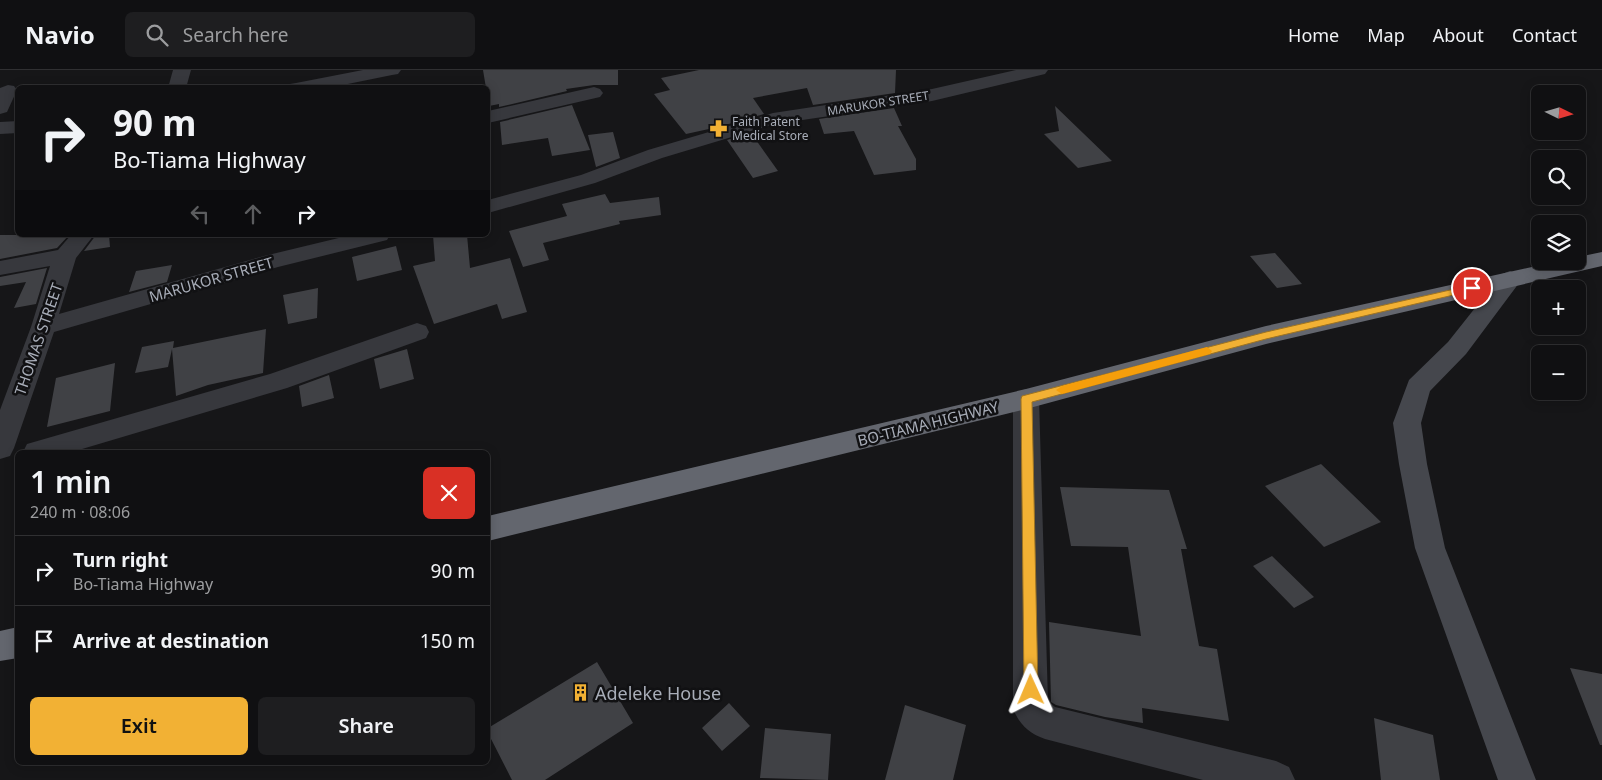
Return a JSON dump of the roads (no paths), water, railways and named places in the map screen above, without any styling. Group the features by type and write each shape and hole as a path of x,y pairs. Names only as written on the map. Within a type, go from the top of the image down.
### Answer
{"highway":[{"name":"BO-TIAMA HIGHWAY","path":"490,529 1026,399 1266,336 1602,259"},
{"path":"0,646 15,643"}],"street":[{"path":"178,85 182,70"},
{"path":"312,85 392,70"},
{"name":"MARUKOR STREET","path":"490,206 588,179 655,154 773,119 932,95 1039,70"},
{"path":"0,108 8,90"},
{"path":"490,117 594,93"},
{"name":"THOMAS STREET","path":"0,448 44,327 65,256 82,237"},
{"name":"MARUKOR STREET","path":"44,327 272,261 371,237"},
{"path":"0,268 65,256"},
{"path":"1510,279 1457,348 1418,387 1407,422 1413,464 1430,548 1517,780"},
{"path":"44,450 278,381 417,332"},
{"path":"1026,399 1031,710 1044,722 1276,780"},
{"path":"0,464 15,459"}],"place":[{"name":"Faith Patent Medical Store","path":"718,128"},
{"name":"Adeleke House","path":"581,693"}]}
